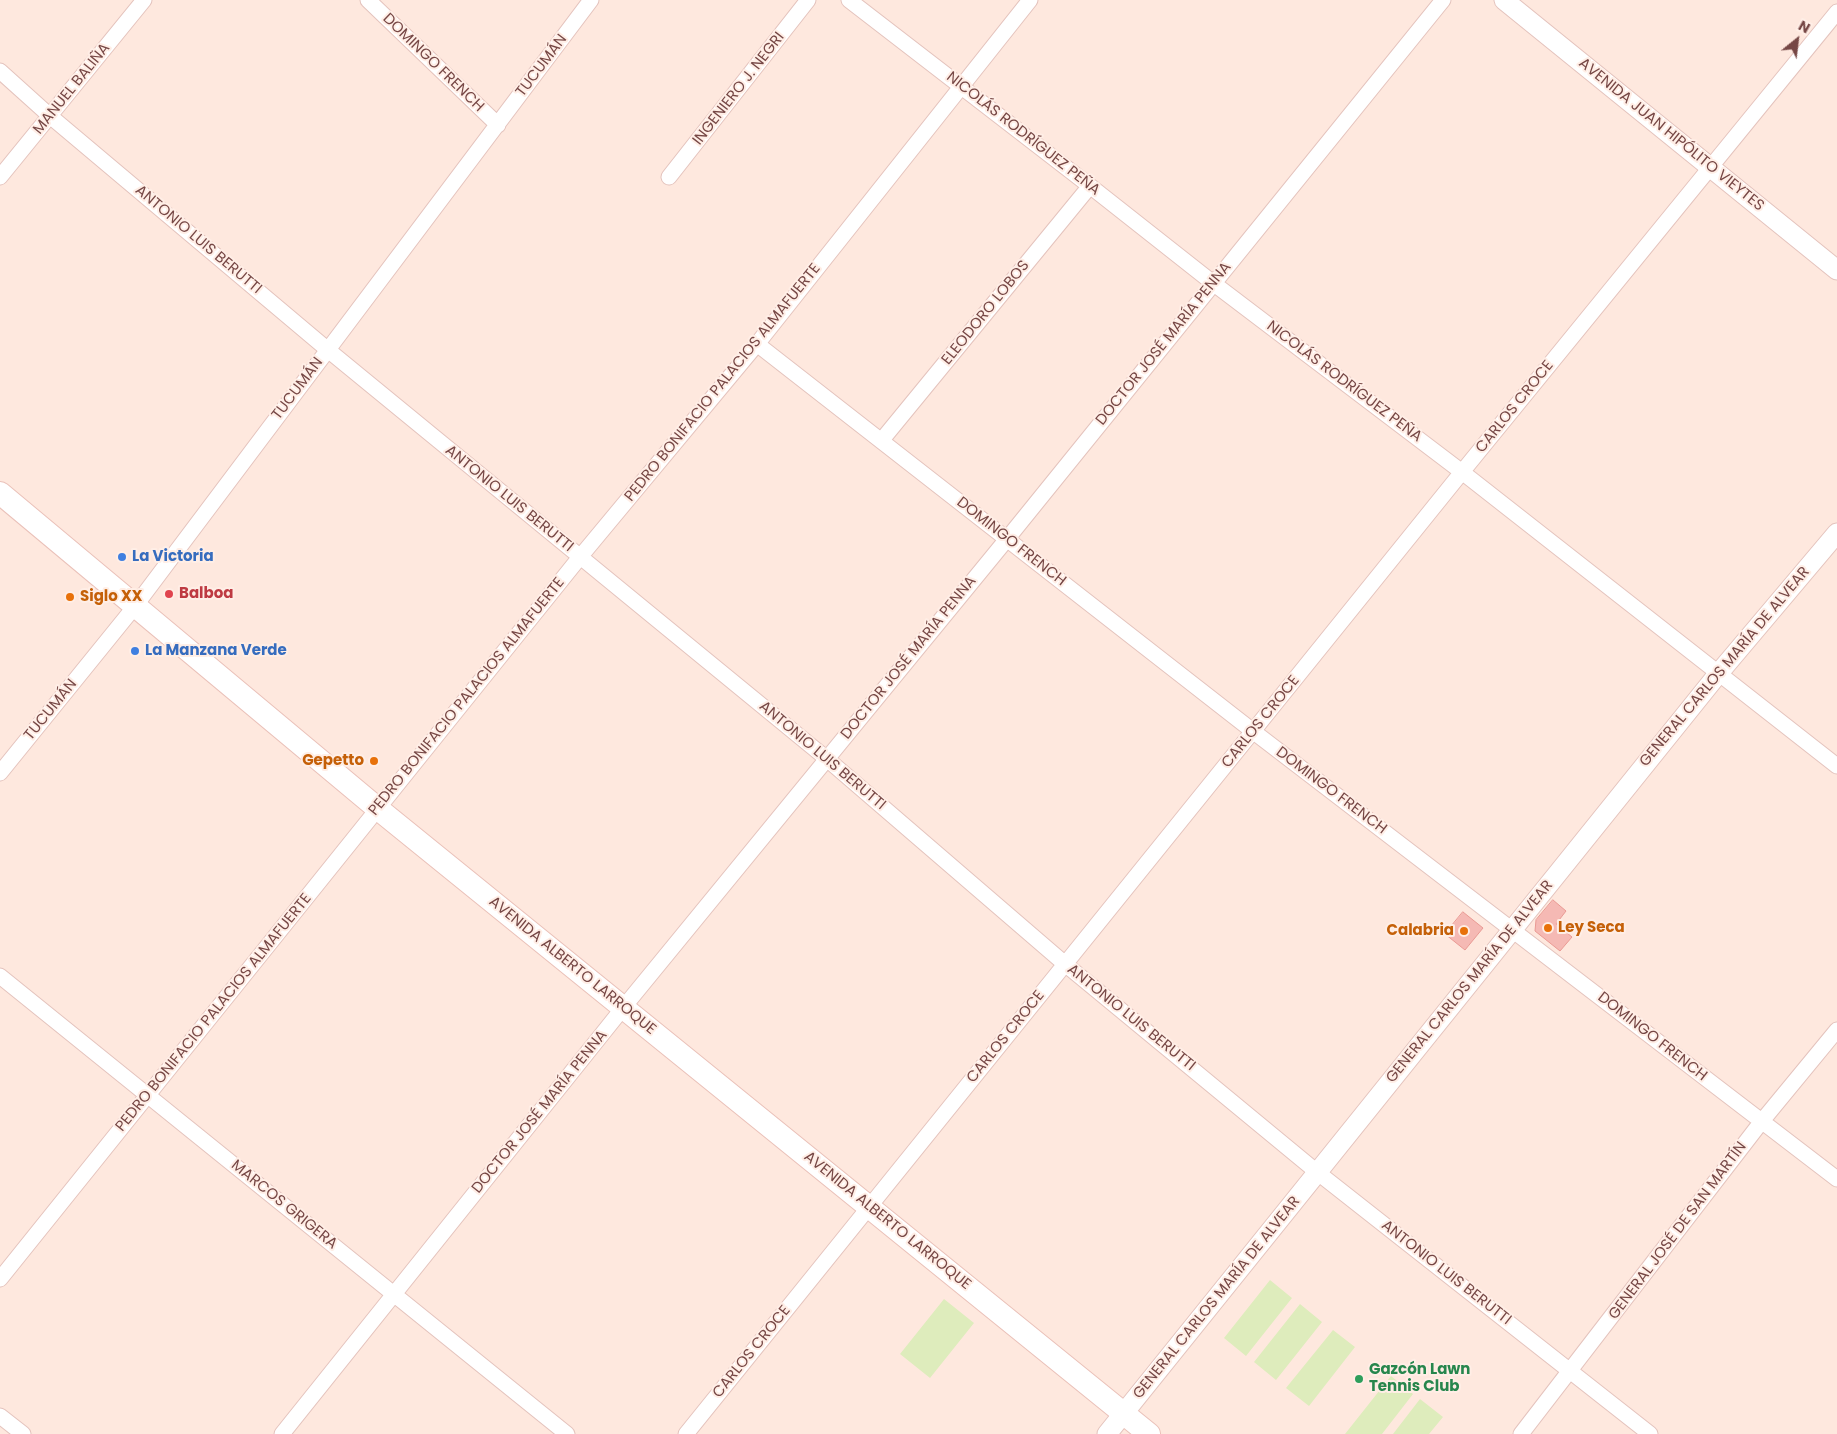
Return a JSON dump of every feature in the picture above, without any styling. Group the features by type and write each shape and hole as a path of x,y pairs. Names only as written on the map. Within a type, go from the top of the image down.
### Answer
{"main road":[{"name":"AVENIDA ALBERTO LARROQUE","path":"0,492 377,808 1149,1434"}],"street":[{"name":"MANUEL BALIÑA","path":"0,177 144,0"},
{"name":"DOMINGO FRENCH","path":"368,0 498,125"},
{"name":"TUCUMÁN","path":"0,773 136,605 591,0"},
{"name":"INGENIERO J. NEGRI","path":"669,177 808,0"},
{"name":"NICOLÁS RODRÍGUEZ PEÑA","path":"849,0 1213,283 1462,472 1837,766"},
{"name":"PEDRO BONIFACIO PALACIOS ALMAFUERTE","path":"0,1279 580,557 757,344 1030,0"},
{"name":"DOCTOR JOSÉ MARÍA PENNA","path":"282,1434 623,1008 1007,539 1443,0"},
{"name":"AVENIDA JUAN HIPÓLITO VIEYTES","path":"1504,0 1837,270"},
{"name":"CARLOS CROCE","path":"686,1434 1462,472 1837,12"},
{"name":"ANTONIO LUIS BERUTTI","path":"0,71 50,116 328,350 827,759 1065,964 1318,1172 1650,1434"},
{"name":"ELEODORO LOBOS","path":"881,441 1090,186"},
{"name":"DOMINGO FRENCH","path":"757,344 1254,732 1837,1178"},
{"name":"GENERAL CARLOS MARÍA DE ALVEAR","path":"1107,1434 1718,674 1837,532"},
{"name":"MARCOS GRIGERA","path":"0,976 567,1434"},
{"name":"GENERAL JOSÉ DE SAN MARTÍN","path":"1521,1434 1571,1372 1762,1121 1837,1030"},
{"path":"0,1416 23,1434"}],"green space":[{"path":"1270,1280 1292,1298 1246,1356 1224,1338"},
{"path":"944,1299 974,1323 930,1378 900,1354"},
{"path":"1300,1304 1322,1322 1276,1380 1254,1362"},
{"path":"1333,1330 1355,1347 1309,1406 1286,1388"},
{"path":"1391,1376 1413,1394 1382,1434 1345,1434"},
{"path":"1420,1399 1443,1417 1429,1434 1393,1434"}],"building":[{"name":"Ley Seca","path":"1553,900 1566,911 1556,924 1572,937 1560,951 1535,931 1536,920"},
{"name":"Calabria","path":"1463,912 1483,928 1465,950 1445,934"}],"place":[{"name":"La Victoria","path":"122,557"},
{"name":"Balboa","path":"169,594"},
{"name":"Siglo XX","path":"70,597"},
{"name":"La Manzana Verde","path":"135,651"},
{"name":"Gepetto","path":"374,761"},
{"name":"Ley Seca","path":"1548,928"},
{"name":"Calabria","path":"1464,931"},
{"name":"Gazcón Lawn Tennis Club","path":"1359,1379"}]}
